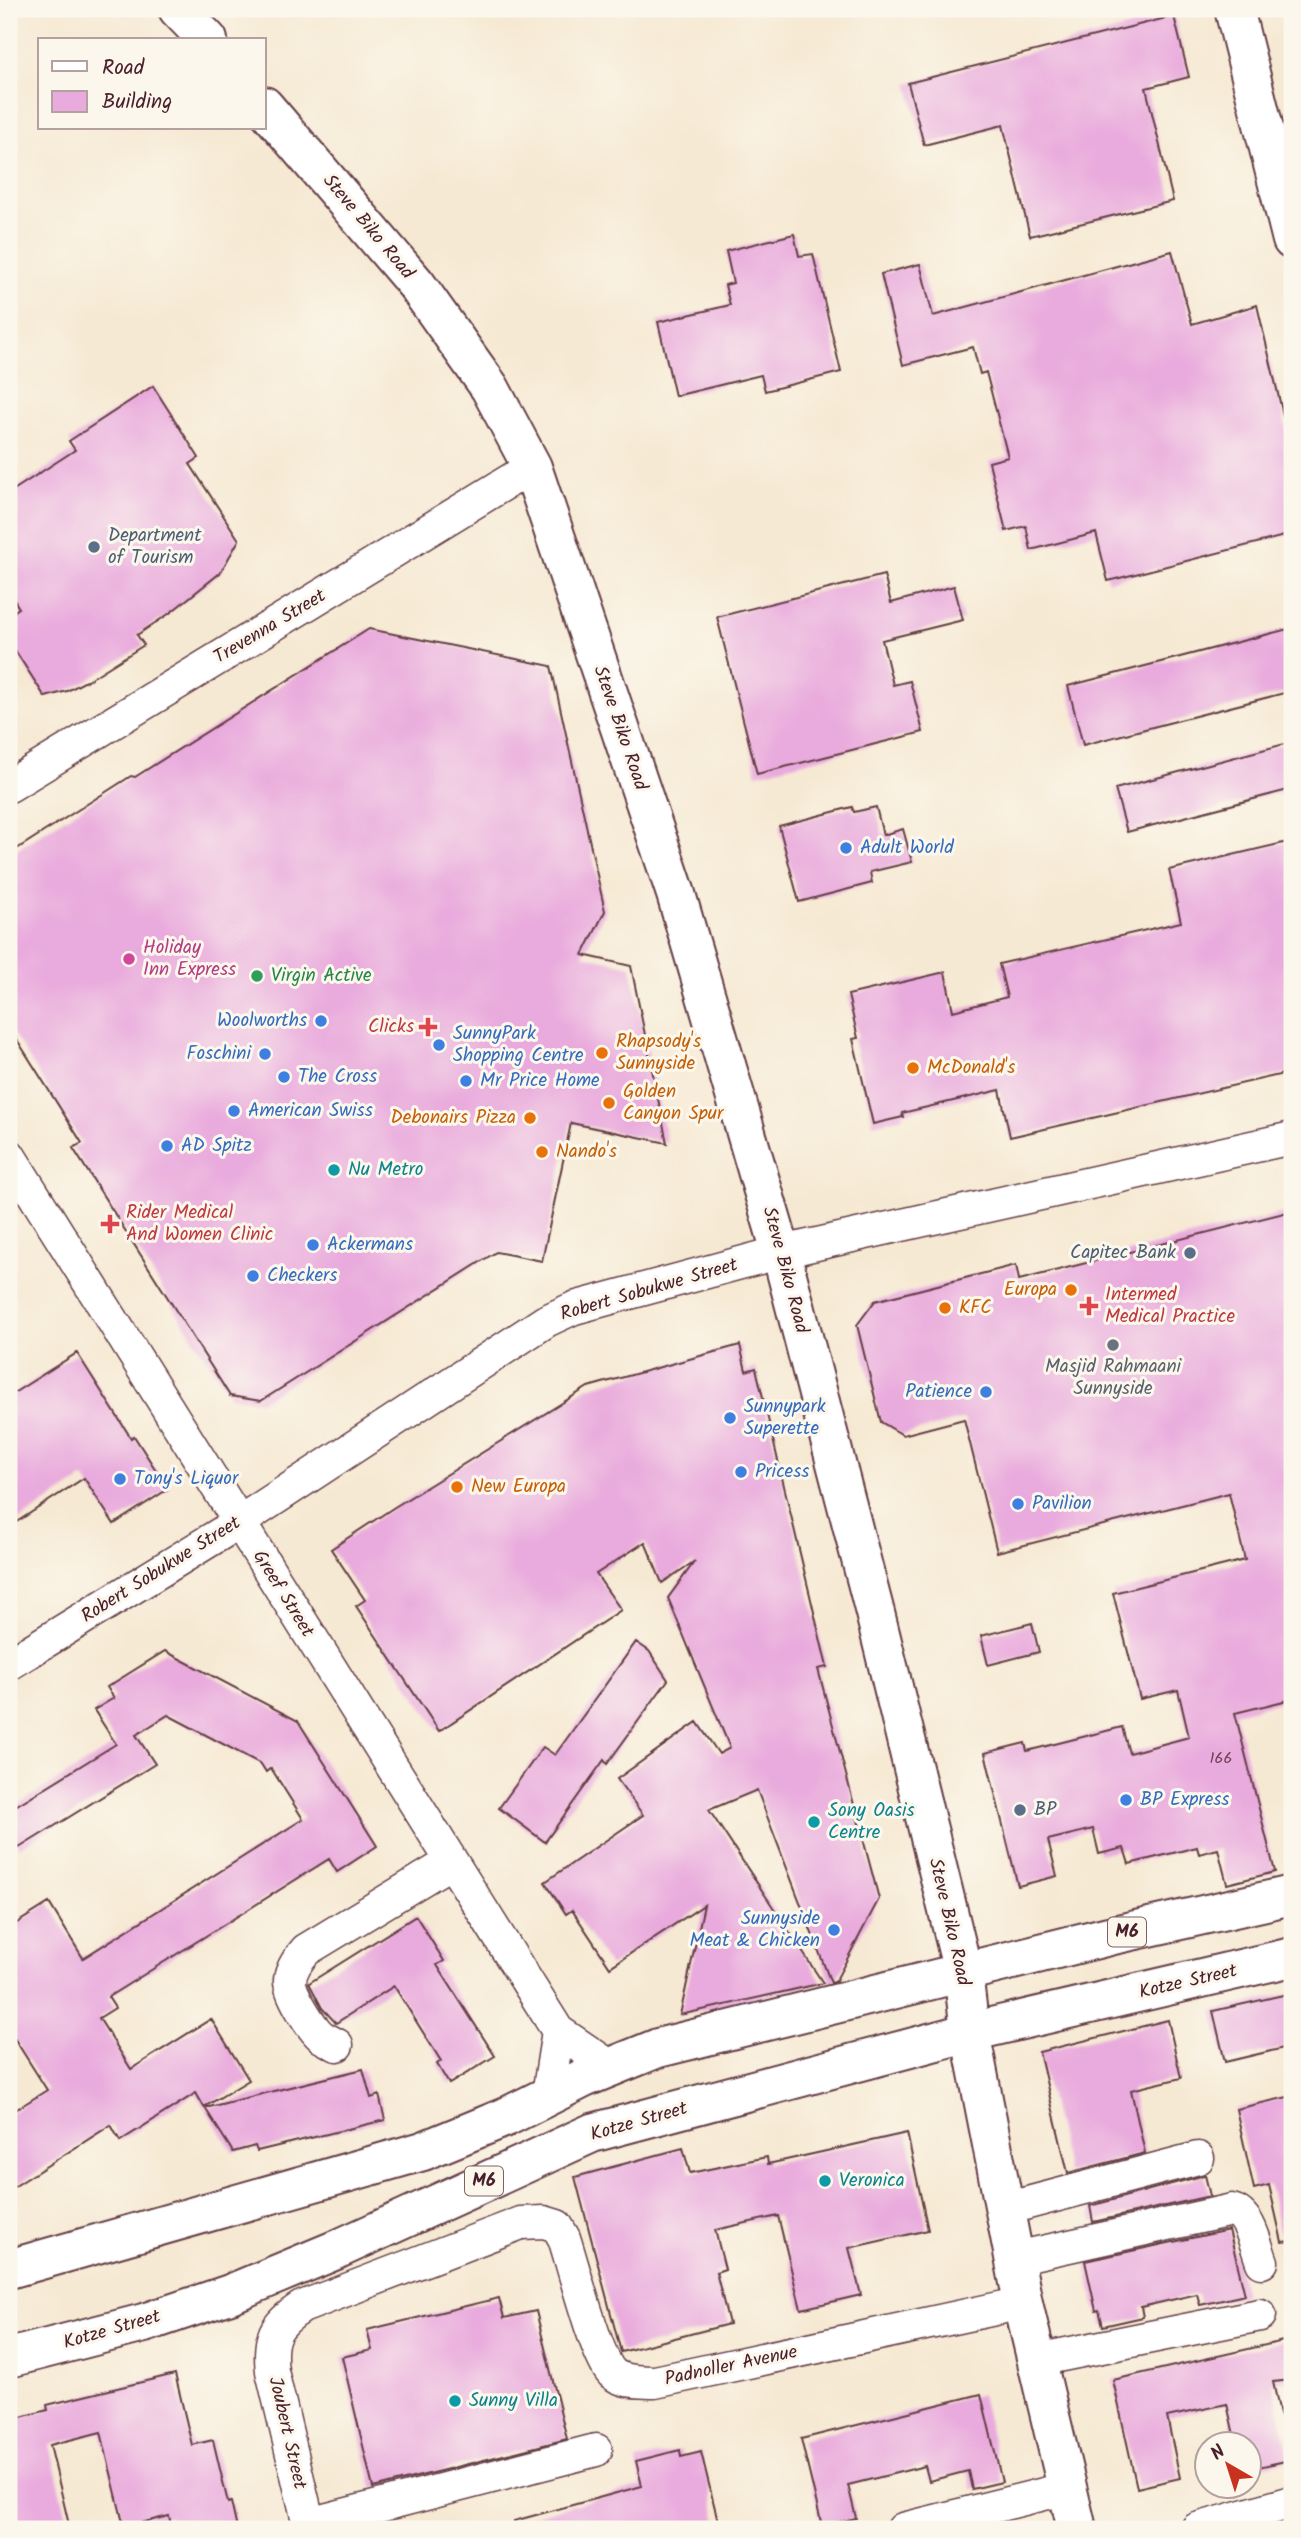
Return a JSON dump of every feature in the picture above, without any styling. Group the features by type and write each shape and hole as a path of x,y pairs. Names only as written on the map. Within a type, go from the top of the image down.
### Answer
{"main road":[{"path":"178,9 206,38"},
{"path":"1234,9 1292,240"},
{"name":"Steve Biko Road","path":"266,108 416,284 490,388 532,467 676,894 781,1252 878,1626 963,1972 970,2032 1023,2303 1077,2529"},
{"name":"M6","path":"9,2269 423,2151 506,2117 548,2095 658,2048 1109,1936 1292,1895"},
{"name":"Kotze Street","path":"9,2358 144,2323 230,2294 338,2249 592,2133 970,2032 1292,1956"}],"street":[{"name":"Trevenna Street","path":"9,786 532,467"},
{"name":"Robert Sobukwe Street","path":"9,1664 238,1523 546,1321 574,1308 781,1252 1292,1138"},
{"name":"Greef Street","path":"9,1155 558,2031 611,2067"},
{"path":"337,2045 322,2036 311,2024 290,1989 292,1972 300,1957 306,1950 451,1862"},
{"path":"548,2095 558,2031"},
{"path":"1005,2209 1198,2158"},
{"path":"1014,2258 1232,2210 1240,2213 1248,2225 1262,2262"},
{"name":"Padnoller Avenue","path":"273,2336 285,2318 302,2307 521,2223 544,2222 557,2226 564,2238 601,2355 612,2373 623,2380 655,2382 1023,2303"},
{"path":"1037,2360 1260,2315"},
{"name":"Joubert Street","path":"273,2336 270,2351 272,2371 310,2527"},
{"path":"310,2527 596,2450"},
{"path":"903,2529 1068,2488"},
{"path":"1197,2529 1292,2502"}],"building":[{"path":"1174,16 1189,77 1146,88 1173,201 1030,236 1003,125 924,145 908,83"},
{"path":"794,234 799,256 813,254 841,372 765,391 761,375 675,396 658,322 730,305 725,285 733,283 726,251"},
{"path":"1172,251 1192,324 1257,305 1292,453 1292,534 1108,581 1096,533 1031,550 1026,526 1006,531 989,462 1008,457 986,372 980,374 973,347 903,365 881,274 920,264 933,316"},
{"path":"153,386 199,458 190,464 239,540 220,573 170,613 137,635 144,645 90,679 67,691 45,697 9,641 9,615 19,608 9,592 9,493 75,450 69,441"},
{"path":"884,575 891,603 954,586 963,620 882,640 893,685 910,681 923,732 757,774 717,617"},
{"path":"1292,628 1292,691 1083,745 1068,686"},
{"name":"SunnyPark Shopping Centre","path":"369,629 551,666 605,911 583,955 631,966 667,1143 571,1123 542,1261 496,1252 261,1401 230,1396 73,1148 82,1143 9,1027 9,854"},
{"path":"1292,742 1292,789 1127,832 1115,789"},
{"name":"Adult World","path":"852,807 854,812 876,807 883,835 903,829 912,862 870,872 872,883 799,902 779,826"},
{"path":"1292,841 1292,1072 1010,1137 1000,1090 902,1113 903,1117 873,1124 853,1039 858,1038 848,995 945,972 953,1011 1007,997 999,964 1181,922 1169,870"},
{"path":"1292,1211 1292,1699 1235,1713 1275,1872 1227,1884 1218,1849 1199,1854 1197,1847 1129,1864 1124,1848 1099,1854 1093,1829 1048,1840 1057,1876 1018,1886 985,1753 1025,1743 1027,1751 1122,1727 1129,1753 1189,1737 1178,1690 1140,1699 1113,1593 1245,1560 1229,1493 997,1552 964,1419 903,1435 881,1422 857,1325 875,1301 1016,1265 1019,1280"},
{"path":"740,1345 746,1371 756,1368 827,1667 818,1669 879,1899 835,1982 831,1983 757,1790 709,1810 823,1983 680,2015 704,1905 610,1967 572,1910 566,1914 545,1882 643,1815 617,1779 697,1722 719,1754 730,1748 668,1598 695,1561 662,1583 645,1542 596,1574 621,1610 439,1731 356,1606 365,1600 331,1549 588,1387"},
{"path":"77,1353 131,1438 134,1436 168,1489 114,1524 84,1478 9,1527 9,1396"},
{"path":"1032,1623 1039,1652 988,1665 981,1636"},
{"path":"636,1642 649,1651 668,1680 607,1764 604,1760 545,1842 499,1808 543,1747 555,1755"},
{"path":"165,1651 298,1721 377,1846 337,1872 329,1859 108,1997 115,2008 99,2018 131,2069 211,2019 249,2080 204,2107 196,2093 120,2141 111,2125 9,2190 9,2114 47,2090 9,2030 9,1928 49,1903 83,1958 303,1819 271,1768 266,1772 261,1764 168,1715 136,1735 155,1764 19,1848 9,1832 9,1810 116,1744 94,1710 114,1698 107,1687"},
{"path":"416,1916 444,1961 437,1965 495,2056 449,2084 437,2064 441,2061 394,1986 336,2023 322,2008 309,1983"},
{"path":"1292,1993 1292,2046 1225,2062 1213,2011"},
{"path":"1168,2020 1181,2078 1131,2090 1145,2153 1068,2173 1039,2052"},
{"path":"363,2069 371,2098 379,2095 385,2120 257,2151 255,2146 233,2152 205,2108"},
{"path":"1292,2096 1292,2241 1282,2242 1269,2185 1254,2189 1236,2109"},
{"path":"907,2133 928,2230 849,2248 861,2295 801,2309 778,2216 715,2230 725,2269 716,2272 729,2324 621,2352 575,2177 683,2148 690,2173 767,2157 768,2164"},
{"path":"1205,2175 1210,2196 1093,2222 1090,2206"},
{"path":"1229,2230 1245,2295 1200,2305 1197,2294 1141,2307 1143,2317 1103,2326 1099,2310 1096,2311 1085,2261"},
{"name":"Sunny Villa","path":"499,2298 504,2318 536,2311 567,2439 373,2488 342,2357 372,2350 367,2330"},
{"path":"1292,2339 1292,2380 1273,2382 1290,2460 1262,2466 1262,2430 1233,2430 1227,2404 1167,2417 1180,2478 1137,2488 1113,2380"},
{"path":"175,2374 192,2445 213,2440 237,2529 172,2529 169,2516 124,2527 101,2432 50,2445 70,2529 9,2529 9,2420 48,2410 47,2405"},
{"path":"981,2394 1002,2482 972,2489 968,2471 929,2481 925,2466 848,2485 856,2518 822,2526 801,2439"},
{"path":"680,2450 681,2457 701,2452 720,2529 515,2529 514,2521 642,2486 636,2461"}],"place":[{"name":"Department of Tourism","path":"94,547"},
{"name":"Adult World","path":"846,848"},
{"name":"Holiday Inn Express","path":"129,959"},
{"name":"Virgin Active","path":"257,976"},
{"name":"Woolworths","path":"321,1021"},
{"name":"Clicks","path":"428,1027"},
{"name":"SunnyPark Shopping Centre","path":"439,1045"},
{"name":"Rhapsody's Sunnyside","path":"602,1053"},
{"name":"Foschini","path":"265,1054"},
{"name":"McDonald's","path":"913,1068"},
{"name":"The Cross","path":"284,1077"},
{"name":"Mr Price Home","path":"466,1081"},
{"name":"Golden Canyon Spur","path":"609,1103"},
{"name":"American Swiss","path":"234,1111"},
{"name":"Debonairs Pizza","path":"530,1118"},
{"name":"AD Spitz","path":"167,1146"},
{"name":"Nando's","path":"542,1152"},
{"name":"Nu Metro","path":"334,1170"},
{"name":"Rider Medical And Women Clinic","path":"110,1224"},
{"name":"Ackermans","path":"313,1245"},
{"name":"Capitec Bank","path":"1190,1253"},
{"name":"Checkers","path":"253,1276"},
{"name":"Europa","path":"1071,1290"},
{"name":"Intermed Medical Practice","path":"1089,1306"},
{"name":"KFC","path":"945,1308"},
{"name":"Masjid Rahmaani Sunnyside","path":"1113,1345"},
{"name":"Patience","path":"986,1392"},
{"name":"Sunnypark Superette","path":"730,1418"},
{"name":"Pricess","path":"741,1472"},
{"name":"Tony's Liquor","path":"120,1479"},
{"name":"New Europa","path":"457,1487"},
{"name":"Pavilion","path":"1018,1504"},
{"name":"BP Express","path":"1126,1800"},
{"name":"BP","path":"1020,1810"},
{"name":"Sony Oasis Centre","path":"814,1822"},
{"name":"Sunnyside Meat & Chicken","path":"834,1930"},
{"name":"Veronica","path":"825,2181"},
{"name":"Sunny Villa","path":"455,2401"}]}
